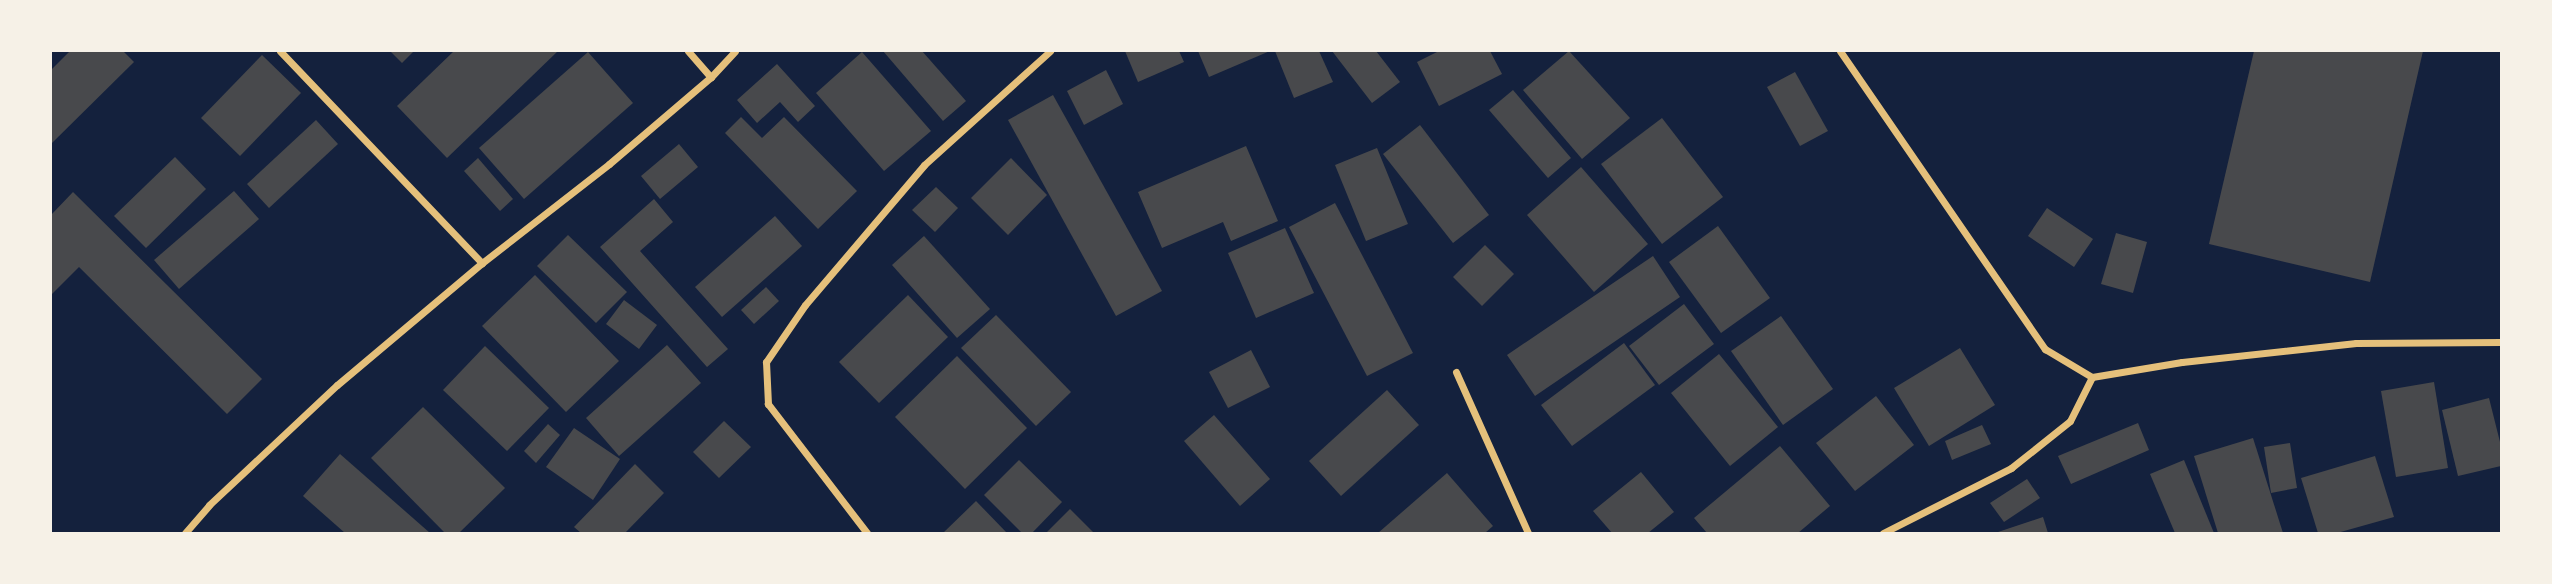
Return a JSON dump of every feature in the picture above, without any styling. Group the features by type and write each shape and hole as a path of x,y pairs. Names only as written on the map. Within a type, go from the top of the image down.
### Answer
{"street":[{"path":"280,51 482,263"},
{"path":"688,51 711,77"},
{"path":"185,533 209,505 337,385 482,263 609,164 711,77 735,51"},
{"path":"867,533 768,404 766,362 805,305 924,165 1050,51"},
{"path":"1840,51 2045,349 2092,377 2182,362 2356,343 2501,342"},
{"path":"1457,372 1528,533"},
{"path":"1883,533 2011,468 2070,421 2092,377"}],"building":[{"path":"70,51 123,51 134,62 51,144 51,70"},
{"path":"390,51 414,51 402,63"},
{"path":"454,51 558,51 447,158 397,106"},
{"path":"883,51 922,51 966,101 943,121"},
{"path":"1125,51 1179,51 1184,62 1138,82"},
{"path":"1198,51 1270,51 1209,77"},
{"path":"1275,51 1319,51 1333,82 1294,98"},
{"path":"1332,51 1376,51 1400,82 1372,103"},
{"path":"1439,51 1490,51 1502,74 1439,106 1417,62"},
{"path":"1569,51 1630,118 1582,159 1523,90"},
{"path":"2254,51 2423,51 2370,282 2209,244"},
{"path":"588,52 633,103 524,199 479,148"},
{"path":"862,52 931,131 884,171 816,93"},
{"path":"262,55 301,93 240,156 201,118"},
{"path":"777,64 815,106 798,122 780,102 757,123 737,100"},
{"path":"1106,70 1123,104 1084,125 1067,91"},
{"path":"1795,72 1828,131 1800,146 1767,87"},
{"path":"1513,90 1571,158 1548,178 1489,110"},
{"path":"1053,95 1162,291 1116,316 1008,120"},
{"path":"741,117 762,138 784,117 857,191 818,229 725,133"},
{"path":"1662,118 1723,197 1662,244 1601,164"},
{"path":"316,120 338,144 269,208 247,184"},
{"path":"1420,125 1489,215 1453,243 1383,154"},
{"path":"679,144 698,167 660,199 641,176"},
{"path":"1246,146 1278,221 1231,241 1223,222 1162,248 1138,192"},
{"path":"1377,148 1408,224 1366,241 1335,165"},
{"path":"175,157 206,189 146,248 114,216"},
{"path":"478,158 513,199 500,211 464,171"},
{"path":"1011,158 1047,195 1008,235 971,198"},
{"path":"1581,167 1648,244 1594,292 1527,215"},
{"path":"936,187 958,208 935,232 912,210"},
{"path":"234,191 259,219 179,289 154,260"},
{"path":"73,192 262,379 227,414 79,267 51,295 51,215"},
{"path":"654,199 673,222 640,251 728,349 707,367 600,247"},
{"path":"1335,203 1413,353 1367,376 1289,227"},
{"path":"2047,208 2093,239 2074,267 2028,236"},
{"path":"775,216 802,246 722,317 695,287"},
{"path":"1718,226 1770,298 1721,333 1669,262"},
{"path":"1285,228 1314,293 1256,318 1228,253"},
{"path":"2116,233 2147,242 2133,293 2101,284"},
{"path":"568,235 627,292 596,323 537,266"},
{"path":"924,236 990,309 957,338 892,265"},
{"path":"1485,245 1514,274 1482,306 1453,277"},
{"path":"1653,256 1680,297 1535,396 1507,355"},
{"path":"535,275 619,361 566,412 482,326"},
{"path":"766,287 779,301 754,324 741,310"},
{"path":"908,295 948,337 879,403 839,362"},
{"path":"624,300 657,325 639,349 606,324"},
{"path":"1684,304 1714,344 1659,385 1629,346"},
{"path":"996,315 1071,392 1036,426 961,348"},
{"path":"1781,316 1833,389 1783,425 1731,351"},
{"path":"1624,343 1655,385 1572,446 1541,405"},
{"path":"667,345 701,383 619,456 586,418"},
{"path":"485,346 549,408 507,451 443,390"},
{"path":"1960,348 1995,405 1929,446 1894,388"},
{"path":"1251,350 1270,387 1228,408 1209,372"},
{"path":"1719,354 1778,427 1730,466 1671,393"},
{"path":"957,356 1027,428 965,489 895,417"},
{"path":"2434,382 2448,468 2396,477 2381,391"},
{"path":"1387,390 1419,425 1341,496 1309,461"},
{"path":"1876,396 1914,445 1855,491 1816,443"},
{"path":"2489,398 2501,446 2501,466 2458,476 2442,410"},
{"path":"423,407 505,488 459,533 445,533 371,458"},
{"path":"1214,415 1270,479 1240,506 1184,441"},
{"path":"724,421 751,447 719,478 693,452"},
{"path":"2138,423 2149,450 2071,484 2058,456"},
{"path":"548,424 560,435 536,463 524,451"},
{"path":"1982,425 1991,444 1952,460 1945,441"},
{"path":"574,428 620,459 593,500 546,467"},
{"path":"2253,438 2283,533 2218,533 2194,456"},
{"path":"2290,443 2297,488 2271,493 2264,447"},
{"path":"1780,446 1830,506 1798,533 1707,533 1694,518"},
{"path":"340,454 430,533 345,533 303,496"},
{"path":"2375,456 2394,517 2337,533 2318,533 2301,478"},
{"path":"1019,460 1062,502 1032,533 1022,533 984,495"},
{"path":"2184,460 2214,533 2175,533 2150,474"},
{"path":"635,464 664,493 625,533 581,533 574,527"},
{"path":"1641,472 1674,512 1648,533 1612,533 1593,511"},
{"path":"1447,473 1493,526 1485,533 1378,533"},
{"path":"2027,479 2040,498 2004,522 1990,503"},
{"path":"976,501 1007,533 943,533"},
{"path":"1070,509 1094,533 1046,533"},
{"path":"2043,517 2048,533 1995,533"}]}
